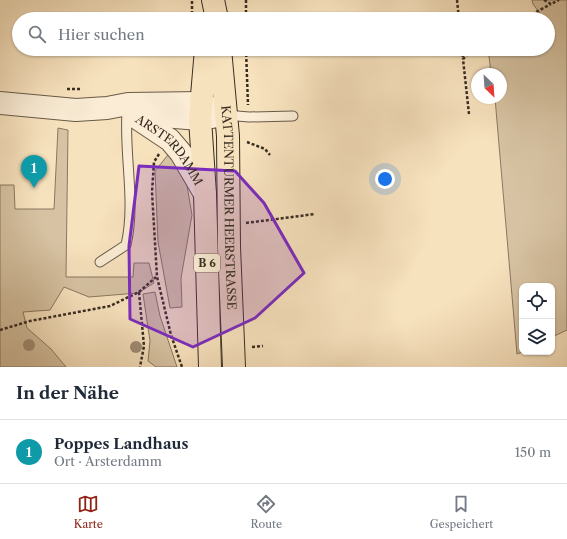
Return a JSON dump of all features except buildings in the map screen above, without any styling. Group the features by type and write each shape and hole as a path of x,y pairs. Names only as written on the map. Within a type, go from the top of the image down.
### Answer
{"main road":[{"path":"211,12 213,0"},
{"path":"213,0 216,12"},
{"name":"KATTENTURMER HEERSTRASSE","path":"205,56 200,111 205,194 210,367"},
{"name":"KATTENTURMER HEERSTRASSE","path":"221,56 226,115 234,367"}],"street":[{"name":"ARSTERDAMM","path":"0,103 58,109 117,110 170,140 184,158 205,194"},
{"name":"ARSTERDAMM","path":"117,110 128,104 226,115"}],"lane":[{"path":"100,262 126,245 128,235 130,174 126,128 117,110"},
{"path":"226,115 249,117 293,116"}],"path":[{"path":"192,0 192,12"},
{"path":"246,0 246,12"},
{"path":"457,0 458,12"},
{"path":"544,0 551,4"},
{"path":"536,12 559,0"},
{"path":"463,56 469,114"},
{"path":"463,59 466,56"},
{"path":"247,142 265,149 270,155"},
{"path":"162,150 154,162 152,192 157,276 171,335 182,367"},
{"path":"242,224 315,214"},
{"path":"0,330 30,322 110,306 139,292 157,276"},
{"path":"139,292 144,346 140,367"}],"highlighted area":[{"path":"139,166 235,171 264,203 304,273 255,318 193,347 130,319 129,246"}],"shaded area":[{"path":"532,0 567,0 567,330 555,336 555,283 519,283 519,353 517,354 496,104 507,104 507,68 490,68 489,56 555,56 555,12 539,12"},
{"path":"58,128 68,130 66,277 133,277 134,263 149,263 154,283 138,293 89,297 64,287 50,310 23,312 27,328 51,349 66,367 0,367 0,185 14,185 15,209 54,209"},
{"path":"171,151 185,174 192,215 181,278 182,307 170,308 158,242 155,171"},
{"path":"155,292 160,316 177,367 156,367 148,361 150,341 143,294"}],"place":[{"name":"Poppes Landhaus","path":"34,188"}]}
